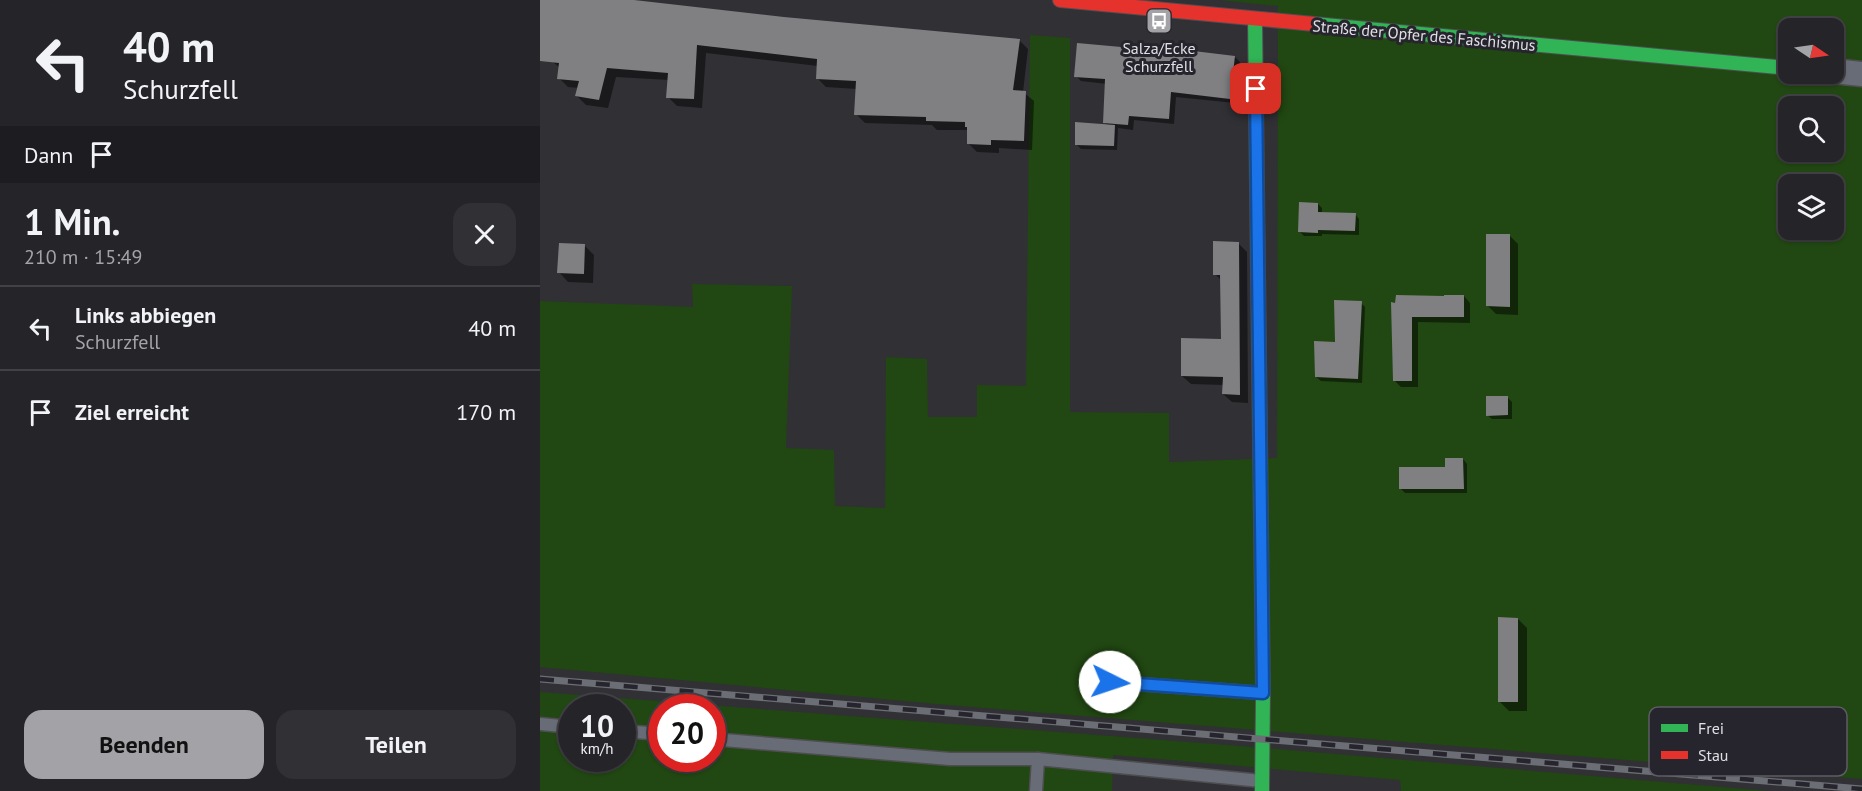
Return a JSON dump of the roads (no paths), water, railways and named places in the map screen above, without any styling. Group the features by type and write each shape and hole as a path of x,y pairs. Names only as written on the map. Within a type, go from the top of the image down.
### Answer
{"street":[{"name":"Straße der Opfer des Faschismus","path":"1060,0 1778,67"},
{"path":"1255,19 1263,693 1262,786"},
{"path":"1844,72 1862,74"}],"lane":[{"path":"1110,682 1263,693"},
{"path":"540,724 558,726"},
{"path":"726,740 950,759 1038,759 1262,786"},
{"path":"1036,791 1038,759"}],"railway":[{"path":"540,679 1649,771"},
{"path":"1706,776 1862,789"}],"place":[{"name":"Salza/Ecke Schurzfell","path":"1159,21"}]}
